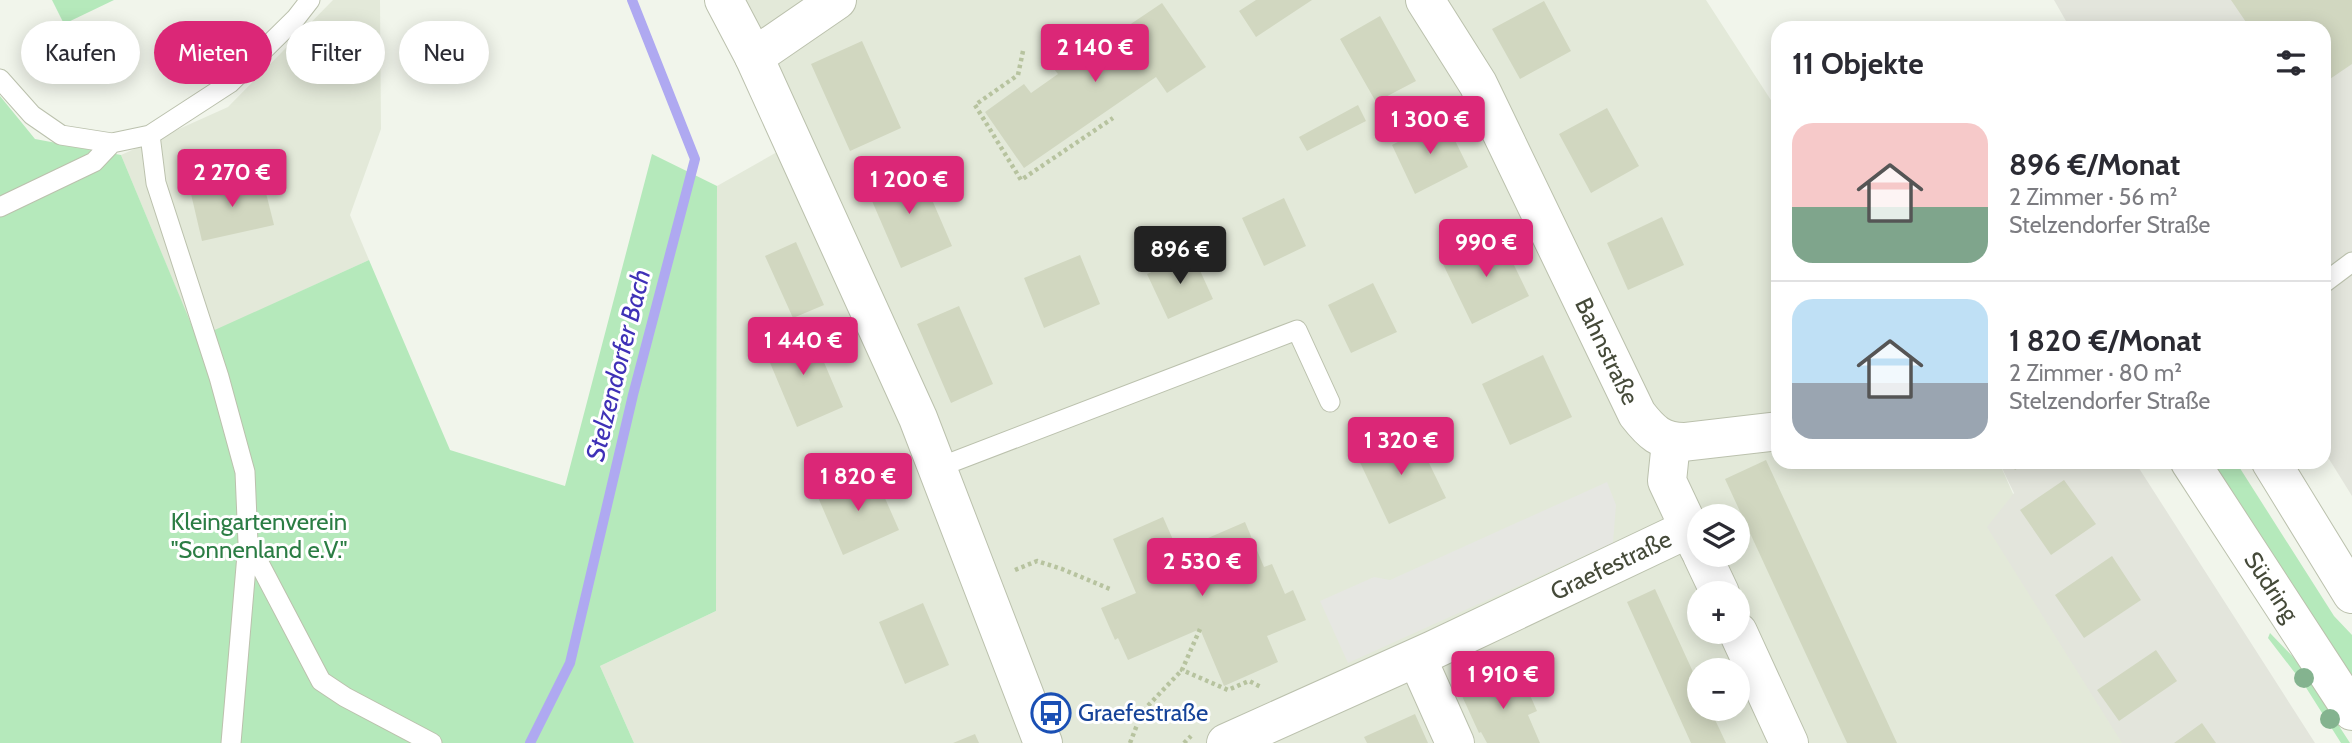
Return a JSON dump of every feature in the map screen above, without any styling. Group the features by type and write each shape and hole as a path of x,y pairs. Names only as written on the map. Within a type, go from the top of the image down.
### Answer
{"street":[{"path":"724,0 754,57 918,418 1043,743"},
{"path":"754,57 837,0"},
{"name":"Bahnstraße","path":"1425,0 1478,84 1637,414 1654,435 1671,442"},
{"path":"1687,523 1667,481 1671,442 1771,432"},
{"name":"Südring","path":"2195,469 2352,711"},
{"path":"2275,469 2352,594"},
{"name":"Graefestraße","path":"1226,743 1417,657 1687,548"},
{"path":"1744,644 1789,743"},
{"path":"1417,657 1455,743"}],"lane":[{"path":"0,79 32,115 61,135 112,143 150,135 230,83 296,18 310,0"},
{"path":"150,135 156,183 211,352 245,472 248,543 230,743"},
{"path":"0,207 94,162 112,143"},
{"path":"2331,277 2352,262"},
{"path":"937,468 1297,330 1330,402"},
{"path":"248,543 321,681 345,697 432,743"}],"path":[{"path":"1023,51 1018,75 975,105 1021,180 1113,118"},
{"path":"982,583 1037,561 1110,589"},
{"path":"1130,743 1142,712 1182,670 1200,629"},
{"path":"1182,670 1228,690 1249,681 1268,691"}],"shaded area":[{"path":"333,0 380,0 380,21 312,21"},
{"path":"733,0 1706,0 1771,100 1771,469 2002,469 2123,743 634,743 600,666 716,611 717,186 800,139"},
{"path":"2054,0 2352,0 2352,496 2331,462 2331,21 2066,21"},
{"path":"286,48 286,84 381,84 381,129 350,215 369,260 197,339 121,155 228,107 251,84 272,84 272,62"},
{"path":"2002,469 2139,469 2315,743 2122,743 1987,527 2014,493"},
{"path":"1607,482 1616,505 1613,543 1348,663 1320,601 1374,577 1390,580"}],"green space":[{"path":"52,0 114,0 70,21 62,21"},
{"name":"Kleingartenverein \"Sonnenland e.V.\"","path":"0,96 35,139 121,155 197,338 369,260 450,450 565,486 652,154 717,186 716,611 600,666 634,743 0,743"},
{"path":"2214,469 2240,469 2334,616 2352,635 2352,683"},
{"path":"2270,633 2297,661 2350,743 2341,743 2305,686 2268,638"}],"building":[{"path":"1256,0 1312,0 1256,37 1239,11"},
{"path":"2231,0 2352,0 2352,64 2331,78 2331,21 2245,21"},
{"path":"1544,1 1571,51 1520,79 1492,29"},
{"path":"1162,3 1206,67 1167,93 1156,77 1024,168 985,112 1024,84 1031,93 1058,74 1054,69 1103,34 1107,40"},
{"path":"1380,16 1416,81 1376,102 1340,39"},
{"path":"862,41 901,128 850,151 811,64"},
{"path":"1358,105 1366,121 1307,151 1299,137"},
{"path":"1607,108 1639,166 1591,193 1559,134"},
{"path":"1444,118 1468,167 1415,194 1392,145"},
{"path":"917,165 952,246 901,268 866,187"},
{"path":"262,177 274,225 202,241 191,194"},
{"path":"1284,198 1306,246 1264,266 1242,218"},
{"path":"1662,217 1684,265 1628,290 1607,243"},
{"path":"1499,234 1529,296 1472,324 1442,262"},
{"path":"796,242 824,305 793,318 765,256"},
{"path":"1192,253 1213,299 1168,319 1147,274"},
{"path":"1080,255 1100,304 1044,328 1024,278"},
{"path":"1373,283 1397,332 1351,353 1328,305"},
{"path":"959,306 993,384 951,403 917,324"},
{"path":"809,327 843,407 797,427 763,346"},
{"path":"1543,355 1572,417 1510,445 1482,384"},
{"path":"1413,430 1446,498 1389,524 1357,456"},
{"path":"1766,460 1897,743 1847,743 1750,533 1750,504 1737,504 1725,479"},
{"path":"873,471 899,530 843,555 817,495"},
{"path":"2064,480 2096,524 2051,555 2020,510"},
{"path":"1163,517 1178,551 1245,522 1264,567 1272,564 1285,594 1293,590 1306,620 1267,636 1278,662 1224,686 1200,629 1128,660 1118,638 1115,640 1101,608 1136,593 1113,539"},
{"path":"2112,556 2141,600 2084,638 2055,595"},
{"path":"1655,589 1687,659 1687,721 1716,721 1726,743 1691,743 1627,602"},
{"path":"923,603 949,665 905,684 879,622"},
{"path":"2156,650 2177,681 2119,721 2097,690"},
{"path":"1519,670 1537,711 1528,715 1540,743 1487,743 1481,732 1479,733 1462,696"},
{"path":"1415,714 1428,743 1367,743 1364,737"},
{"path":"2202,723 2216,743 2174,743"},
{"path":"975,734 979,743 953,743"}],"waterway":[{"name":"Stelzendorfer Bach","path":"530,743 570,663 633,395 695,159 632,0"}],"place":[{"name":"Graefestraße","path":"1051,713"}]}
